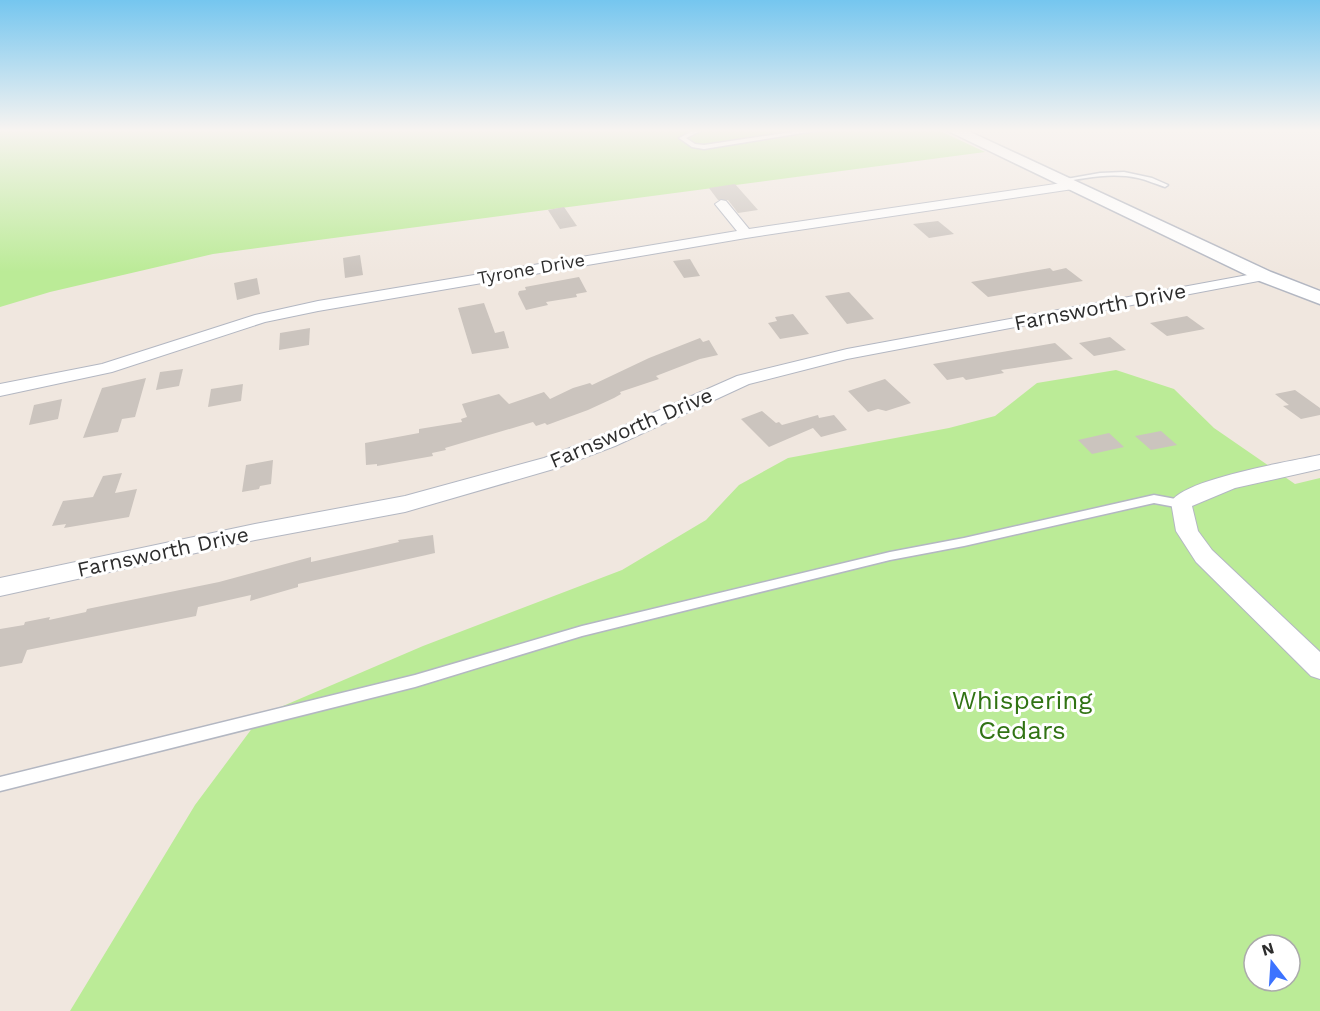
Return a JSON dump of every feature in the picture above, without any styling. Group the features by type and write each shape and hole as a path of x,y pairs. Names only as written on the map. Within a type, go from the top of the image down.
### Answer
{"street":[{"path":"1050,177 1264,276 1320,298"},
{"name":"Tyrone Drive","path":"0,390 143,358 204,335 272,316 508,272 1064,184"},
{"path":"721,204 746,234"},
{"name":"Farnsworth Drive","path":"0,587 255,532 405,504 550,463 608,441 743,380 847,354 1264,276"},
{"path":"1320,462 1224,484 1197,494 1181,504 1181,521 1188,536 1204,556 1320,668"}],"lane":[{"path":"1064,184 1099,177"},
{"path":"1146,177 1165,186"},
{"path":"0,784 415,681 582,631 890,556 964,542 1154,499 1181,504"}],"green space":[{"path":"0,177 794,177 213,254 50,292 0,307"},
{"name":"Whispering Cedars","path":"1116,370 1174,389 1214,428 1295,484 1320,478 1320,1011 70,1011 195,805 262,715 423,646 622,570 706,520 739,485 788,458 949,428 995,416 1037,383"}],"building":[{"path":"735,184 758,210 738,213 728,200 718,200 709,188"},
{"path":"564,207 577,226 560,229 548,210"},
{"path":"938,221 954,234 929,238 913,224"},
{"path":"360,255 363,275 345,278 343,258"},
{"path":"690,259 700,276 684,278 673,261"},
{"path":"1050,268 1053,271 1066,268 1083,281 988,297 971,282"},
{"path":"579,277 587,292 576,294 577,297 546,302 548,305 526,310 518,294 519,291 526,290 525,287"},
{"path":"257,278 260,294 237,300 234,283"},
{"path":"849,292 874,319 847,324 825,296"},
{"path":"484,303 495,333 504,331 509,348 472,354 458,308"},
{"path":"793,314 809,334 780,339 768,323 777,321 775,317"},
{"path":"1187,316 1205,329 1167,336 1150,323"},
{"path":"310,328 309,345 279,350 280,333"},
{"path":"1110,337 1126,350 1094,356 1079,343"},
{"path":"700,338 703,342 709,340 718,355 700,359 656,376 659,379 620,392 621,394 614,398 588,410 547,425 545,423 536,426 533,422 445,448 446,450 432,453 433,456 377,466 377,464 366,465 365,443 419,433 419,429 462,422 461,419 467,417 462,404 499,394 509,404 544,392 550,399 573,388 590,383 592,385 649,358"},
{"path":"1055,343 1073,359 1001,370 1004,373 966,380 963,377 947,380 933,364"},
{"path":"183,369 179,386 156,390 160,372"},
{"path":"146,378 135,417 122,419 118,432 83,438 102,388"},
{"path":"885,379 911,403 886,411 878,409 868,412 848,391"},
{"path":"243,384 241,401 208,407 211,389"},
{"path":"1295,390 1320,408 1320,415 1301,419 1283,406 1289,405 1275,394"},
{"path":"62,399 58,419 29,425 34,405"},
{"path":"762,411 776,423 779,422 782,425 818,415 819,418 834,415 847,430 821,437 813,428 769,447 741,419"},
{"path":"1161,431 1177,445 1151,450 1135,436"},
{"path":"1109,433 1124,447 1092,454 1078,440"},
{"path":"273,460 271,484 242,492 246,465"},
{"path":"122,473 115,493 137,489 129,517 64,528 66,524 52,526 63,501 93,497 103,476"},
{"path":"433,535 435,553 298,584 298,587 250,601 251,595 198,607 196,616 27,650 22,663 0,667 0,629 219,582 311,557 311,562 399,542 398,540"}]}
